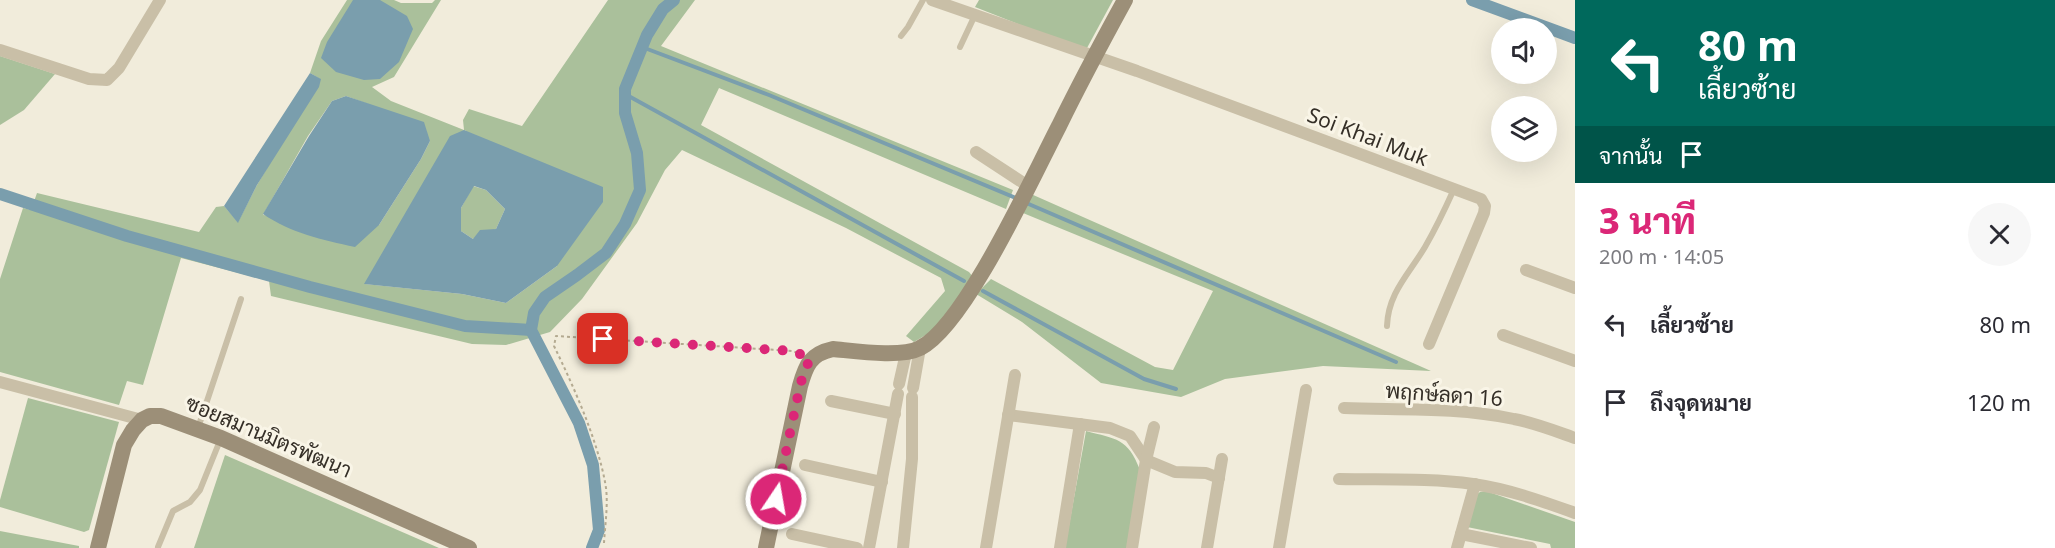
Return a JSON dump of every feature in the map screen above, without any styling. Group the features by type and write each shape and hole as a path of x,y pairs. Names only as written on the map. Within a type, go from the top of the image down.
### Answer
{"street":[{"path":"0,50 89,79 107,80 119,68 160,0"},
{"name":"Soi Khai Muk","path":"932,0 1137,71 1481,199 1485,206 1484,213 1429,344"},
{"path":"766,548 805,368 811,359 822,351 834,349 913,351 931,341 945,326 968,295 1022,198 1125,0"},
{"path":"976,152 1022,198"},
{"path":"1526,270 1575,288"},
{"path":"1503,335 1575,361"},
{"path":"903,548 912,459 913,351"},
{"path":"869,548 897,399 913,351"},
{"path":"986,548 1015,375"},
{"path":"0,382 142,420 124,445 98,548"},
{"path":"1279,548 1306,390"},
{"path":"831,401 912,397"},
{"name":"พฤกษ์ลดา 16","path":"1344,408 1462,411 1514,419 1575,438"},
{"path":"1008,415 1110,428 1130,436 1146,460 1176,471 1206,473 1219,478"},
{"name":"ซอยสมานมิตรพัฒนา","path":"142,420 150,416 161,416 221,438 469,548"},
{"path":"1060,548 1080,424"},
{"path":"1132,548 1146,460 1154,427"},
{"path":"1207,548 1222,459"},
{"path":"805,465 882,482"},
{"path":"1339,479 1418,480 1475,484 1517,494 1575,513"},
{"path":"1457,548 1475,484"},
{"path":"792,534 857,548"},
{"path":"1461,534 1531,548"}],"lane":[{"path":"901,36 923,0"},
{"path":"960,47 975,15"},
{"path":"1387,326 1387,312 1391,300 1401,281 1423,250 1454,189"},
{"path":"198,429 241,299"},
{"path":"158,547 173,512 190,502 200,490 221,438"}],"path":[{"path":"604,543 606,484 588,427 567,372 554,346 556,336 793,351 811,359"}],"green space":[{"path":"347,0 432,3 435,0 441,0 394,77 372,87 391,101 464,130 463,120 469,109 522,126 608,0 695,0 661,46 1013,190 1006,209 719,88 701,125 969,272 973,277 934,330 914,342 906,336 945,291 941,278 846,228 682,150 665,170 637,223 582,299 550,332 506,345 472,344 271,296 269,281 181,258 143,385 127,381 119,405 0,372 0,279 23,208 31,210 37,193 199,232 216,207 224,206 238,222 257,185 320,79 310,73 321,41","holes":["346,96 368,104 430,141 379,225 263,215 308,136 332,101","465,130 557,266 506,303 462,294 365,284"]},
{"path":"979,0 1113,0 1087,48 1079,48 975,7"},
{"path":"0,56 55,74 24,110 0,125"},
{"path":"473,186 486,190 505,209 496,229 473,239 461,231 461,208"},
{"path":"1031,194 1431,371 1323,366 1225,379 1181,397 1101,383 1022,322 976,294 991,279 1155,367 1173,370 1213,291 1023,213"},
{"path":"28,398 119,422 89,530 84,532 0,507"},
{"path":"1086,431 1113,438 1126,446 1140,470 1127,548 1065,548"},
{"path":"225,455 439,548 194,548"},
{"path":"1486,491 1575,522 1575,548 1551,548 1550,544 1467,527 1476,495"},
{"path":"0,531 79,546 79,548 0,548"}],"water":[{"path":"353,0 380,0 407,16 413,29 399,62 380,79 364,80 336,72 321,58 327,42"},
{"path":"310,73 321,79 319,87 257,185 238,223 224,206"},
{"path":"346,96 424,122 430,141 379,225 355,247 296,231 263,214 332,101"},
{"path":"464,130 603,187 603,202 557,266 506,303 462,294 364,284 450,136","holes":["474,186 486,190 505,209 496,229 480,230 473,239 461,231 461,208"]}],"waterway":[{"path":"592,548 599,530 593,465 579,423 531,330 534,313 545,297 606,253 625,224 640,190 637,153 625,113 625,89 647,35 663,9 674,0"},
{"path":"1472,0 1575,38"},
{"path":"642,47 769,95 1018,199"},
{"path":"625,94 964,281"},
{"path":"0,194 127,236 310,287 465,326 531,330"},
{"path":"1024,202 1396,362"},
{"path":"983,291 1144,379 1176,389"}],"route":[{"path":"603,339 793,351 811,359 805,368 800,386 776,499"}]}
